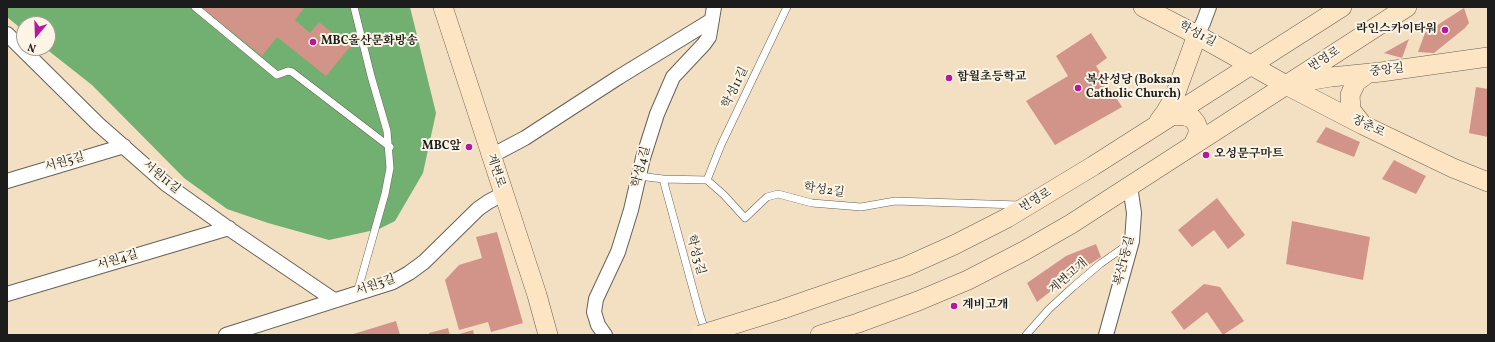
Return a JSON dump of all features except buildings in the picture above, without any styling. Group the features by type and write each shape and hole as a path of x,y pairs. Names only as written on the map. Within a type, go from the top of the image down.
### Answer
{"main road":[{"name":"계변로","path":"443,7 537,295 548,335"},
{"name":"학성1길","path":"1143,7 1197,34 1252,65"},
{"name":"번영로","path":"700,335 783,309 907,266 954,245 1029,205 1153,128 1342,7"},
{"name":"번영로","path":"820,335 918,301 968,280 1024,251 1130,186 1407,7"},
{"path":"1153,128 1165,114 1174,98 1197,34"},
{"name":"중앙길","path":"1286,85 1332,77 1368,74 1488,57"},
{"name":"장춘로","path":"1252,65 1286,85 1363,125 1453,168 1488,182"},
{"path":"1363,125 1351,110 1350,95 1356,82 1368,74"},
{"path":"1172,115 1192,118 1196,123 1198,134 1193,145"}],"street":[{"path":"1197,34 1209,7"},
{"path":"491,156 525,138 713,14"},
{"name":"학성4길","path":"605,335 598,325 594,312 596,299 618,252 631,210 643,158 657,114 673,77 709,37 713,14"},
{"name":"서원11길","path":"7,34 98,124 166,184 334,300"},
{"name":"서원5길","path":"7,181 124,146"},
{"name":"복산1동길","path":"1106,335 1132,241 1134,213 1130,186"},
{"name":"서원3길","path":"226,335 262,330 334,300 393,282 424,262 478,209 503,194"},
{"name":"서원4길","path":"7,294 229,228"}],"lane":[{"path":"195,7 277,75 288,71 292,72 390,147"},
{"path":"354,7 390,147 390,168 386,194 357,293"},
{"name":"학성11길","path":"706,180 721,145 787,7"},
{"path":"639,176 663,179 706,180"},
{"name":"학성3길","path":"663,179 700,316 707,335"},
{"name":"학성2길","path":"706,180 745,218 767,197 778,194 812,202 861,207 895,201 1029,205"},
{"name":"계변고개","path":"1026,335 1049,309 1073,287 1100,264 1132,241"}],"green space":[{"path":"7,7 410,7 436,113 423,173 395,221 379,229 329,240 268,223 227,209 184,178 92,85 55,56 56,16 16,16 16,24 7,17"}],"place":[{"name":"라인스카이타워","path":"1445,30"},
{"name":"MBC울산문화방송","path":"313,42"},
{"name":"함월초등학교","path":"949,78"},
{"name":"복산성당 (Boksan Catholic Church)","path":"1078,88"},
{"name":"MBC앞","path":"469,147"},
{"name":"오성문구마트","path":"1206,155"},
{"name":"계비고개","path":"954,306"}]}
